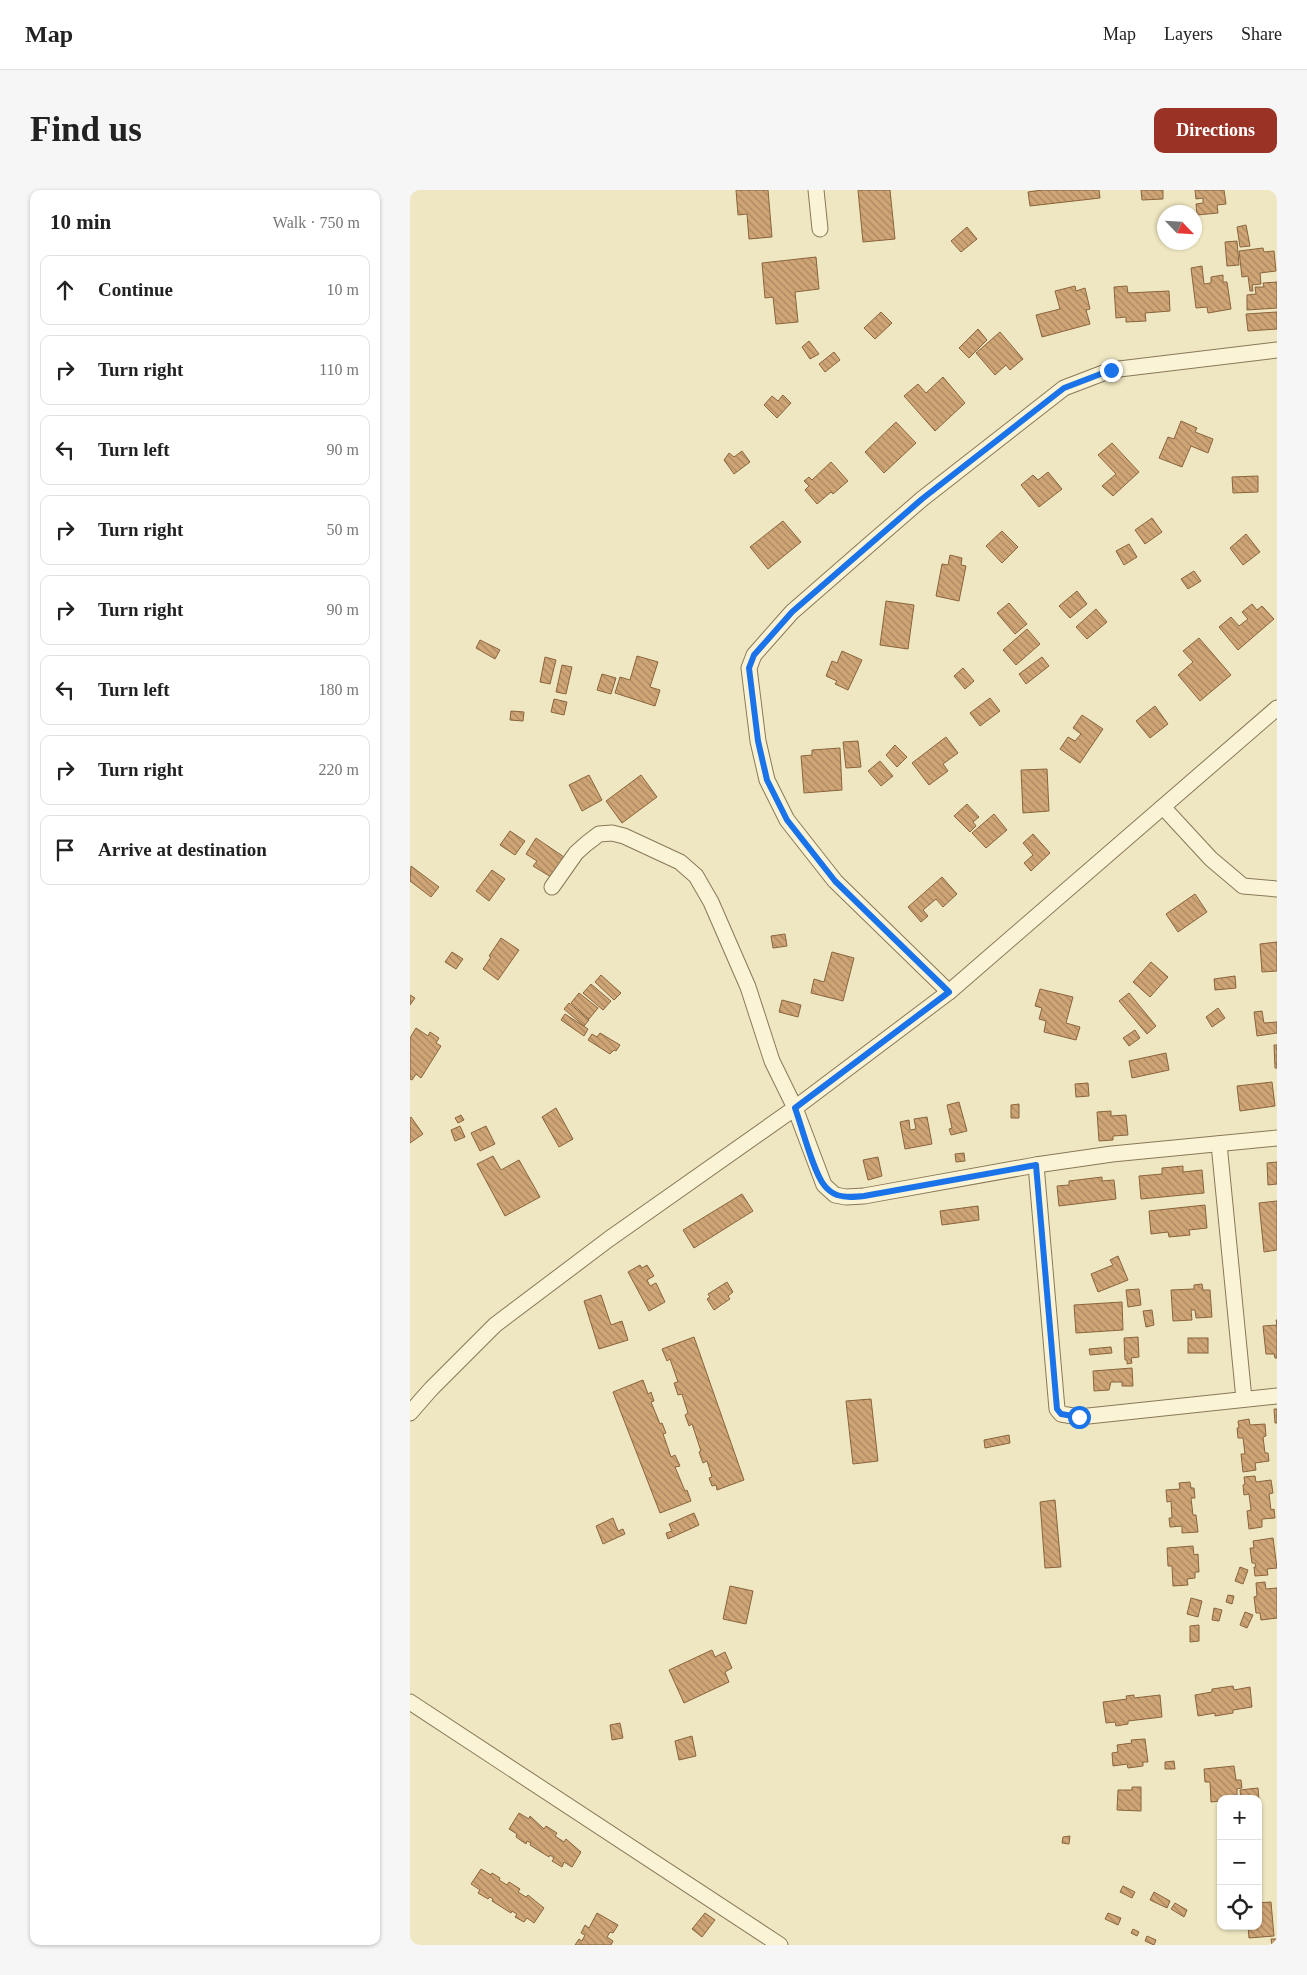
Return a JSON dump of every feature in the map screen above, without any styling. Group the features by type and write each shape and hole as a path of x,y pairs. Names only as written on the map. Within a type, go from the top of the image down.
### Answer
{"street":[{"path":"816,190 820,229"},
{"path":"949,992 835,881 787,820 767,780 758,741 749,668 754,655 792,612 885,531 1064,388 1111,370 1277,350"},
{"path":"410,1413 494,1325 609,1239 795,1108 949,992 1277,708"},
{"path":"1163,807 1211,859 1243,886 1277,889"},
{"path":"552,887 576,853 599,834 612,833 624,836 680,862 696,876 711,902 748,987 772,1061 795,1108 824,1185 835,1195 864,1196 1036,1165 1112,1154 1277,1138"},
{"path":"1219,1144 1244,1400"},
{"path":"1036,1165 1057,1409 1061,1414 1079,1417 1277,1396"},
{"path":"410,1702 780,1945"}],"building":[{"path":"736,190 768,190 772,237 749,239 747,214 738,215"},
{"path":"858,190 890,190 895,239 863,242"},
{"path":"1042,190 1099,190 1100,198 1030,206 1028,192"},
{"path":"1141,190 1163,190 1163,199 1142,200"},
{"path":"1195,190 1224,190 1226,204 1217,205 1218,213 1202,215 1202,205 1196,204 1203,203 1203,198 1196,199"},
{"path":"1246,225 1250,246 1240,247 1237,227"},
{"path":"967,227 977,239 961,252 951,241"},
{"path":"1237,241 1239,265 1227,266 1225,242"},
{"path":"1263,248 1264,252 1274,251 1276,271 1260,273 1261,284 1252,285 1253,291 1250,291 1248,276 1242,277 1239,251"},
{"path":"816,257 819,289 795,292 798,322 776,324 773,297 765,298 762,263"},
{"path":"1202,266 1204,284 1211,283 1211,277 1223,275 1223,282 1227,282 1231,309 1208,313 1207,307 1196,308 1191,268"},
{"path":"1277,282 1277,308 1247,310 1247,295 1256,294 1255,287 1264,287 1263,283"},
{"path":"1075,286 1076,291 1085,288 1090,309 1086,310 1090,324 1042,337 1036,315 1060,309 1055,291"},
{"path":"1127,286 1128,293 1169,291 1170,311 1145,313 1146,321 1126,322 1126,317 1116,318 1114,287"},
{"path":"881,312 892,323 875,339 864,328"},
{"path":"1277,312 1277,329 1248,331 1246,314"},
{"path":"978,329 987,340 969,358 959,348"},
{"path":"1000,332 1023,359 1010,370 1006,365 995,375 976,353"},
{"path":"809,341 819,354 810,359 802,347"},
{"path":"834,352 840,360 825,372 819,364"},
{"path":"943,377 965,403 935,431 904,396 918,384 926,393"},
{"path":"783,395 791,403 777,418 764,405 772,396 778,401"},
{"path":"1181,421 1197,428 1195,432 1213,439 1208,453 1191,446 1182,467 1159,458 1168,437 1174,439"},
{"path":"896,422 916,443 884,473 865,452"},
{"path":"1112,443 1139,472 1113,496 1102,486 1116,474 1098,455"},
{"path":"742,451 750,462 734,474 724,460 729,453 734,457"},
{"path":"831,462 848,481 833,494 831,492 817,504 805,490 809,486 804,481 809,477 812,480"},
{"path":"1048,472 1062,489 1039,507 1021,485 1033,475 1038,480"},
{"path":"1258,476 1258,492 1233,493 1232,477"},
{"path":"1152,518 1162,532 1145,544 1135,530"},
{"path":"783,521 801,542 768,569 750,547"},
{"path":"1002,531 1018,547 1002,563 986,546"},
{"path":"1246,534 1260,552 1243,565 1230,548"},
{"path":"1129,544 1137,557 1124,565 1116,551"},
{"path":"950,555 962,558 961,565 966,566 959,601 936,596 942,564 948,565"},
{"path":"1194,571 1201,581 1188,589 1181,579"},
{"path":"1077,591 1087,604 1070,618 1059,606"},
{"path":"886,601 914,605 908,649 880,645"},
{"path":"1009,603 1027,624 1015,634 997,613"},
{"path":"1252,604 1257,610 1262,606 1274,619 1238,650 1219,627 1231,617 1239,626 1248,619 1242,612"},
{"path":"1096,609 1107,622 1087,639 1076,627"},
{"path":"1027,629 1040,644 1016,665 1003,650"},
{"path":"1199,638 1231,675 1200,701 1178,675 1193,662 1183,651"},
{"path":"480,640 500,650 495,659 476,648"},
{"path":"842,651 862,660 848,690 835,684 837,681 826,676 832,661 837,663"},
{"path":"637,656 658,662 650,687 660,690 655,706 615,693 620,677 630,680"},
{"path":"545,657 556,660 550,684 540,682"},
{"path":"1042,657 1049,666 1026,684 1019,674"},
{"path":"562,665 572,667 566,694 556,692"},
{"path":"963,668 974,681 965,689 954,676"},
{"path":"602,674 616,678 611,694 597,690"},
{"path":"990,698 1000,711 980,726 970,713"},
{"path":"554,699 567,702 564,715 551,712"},
{"path":"1155,706 1168,724 1150,738 1136,721"},
{"path":"511,711 524,712 523,721 510,720"},
{"path":"1082,715 1103,729 1080,763 1060,749 1068,737 1075,741 1081,734 1073,728"},
{"path":"946,737 958,753 943,764 948,771 929,785 912,763"},
{"path":"858,741 861,767 846,768 843,742"},
{"path":"895,745 907,757 897,767 886,755"},
{"path":"840,748 842,790 804,793 801,756 812,755 812,750"},
{"path":"880,761 893,776 881,786 868,771"},
{"path":"1047,769 1049,811 1023,813 1021,770"},
{"path":"589,775 602,800 582,811 569,785"},
{"path":"641,775 657,797 622,823 606,801"},
{"path":"967,804 979,817 973,822 976,826 970,832 954,816"},
{"path":"994,814 1007,830 986,848 972,833"},
{"path":"510,831 525,841 515,855 500,845"},
{"path":"1033,834 1050,853 1031,871 1024,863 1033,855 1023,843"},
{"path":"536,838 564,857 551,877 533,866 537,861 526,854"},
{"path":"411,866 439,887 431,897 410,881"},
{"path":"492,870 505,879 489,901 476,891"},
{"path":"942,877 957,894 943,907 936,899 923,910 928,916 921,922 908,907"},
{"path":"1195,894 1207,912 1178,932 1166,914"},
{"path":"785,934 787,946 773,948 771,936"},
{"path":"501,938 519,950 498,980 483,969"},
{"path":"1277,942 1277,971 1262,972 1260,944"},
{"path":"452,952 463,959 456,969 445,962"},
{"path":"832,952 854,958 843,1001 811,993 814,979 824,982"},
{"path":"1151,962 1168,977 1150,997 1133,982"},
{"path":"601,975 621,993 614,1000 595,982"},
{"path":"1235,976 1236,988 1215,990 1214,979"},
{"path":"591,984 611,1001 603,1010 583,993"},
{"path":"1040,989 1073,997 1066,1023 1080,1027 1076,1040 1044,1032 1046,1021 1039,1019 1042,1008 1035,1006"},
{"path":"579,993 598,1008 589,1019 571,1003"},
{"path":"1129,993 1156,1026 1147,1034 1119,1001"},
{"path":"410,995 415,998 410,1005"},
{"path":"782,1000 801,1005 798,1017 779,1012"},
{"path":"569,1003 589,1020 584,1026 564,1009"},
{"path":"1218,1008 1225,1018 1212,1027 1206,1017"},
{"path":"1262,1011 1264,1023 1277,1022 1277,1033 1257,1036 1254,1012"},
{"path":"565,1014 588,1029 584,1036 561,1020"},
{"path":"416,1028 428,1036 430,1032 439,1038 436,1043 441,1046 421,1078 416,1074 412,1080 410,1079 410,1038"},
{"path":"1135,1030 1140,1038 1129,1046 1123,1038"},
{"path":"600,1033 620,1045 616,1051 614,1050 610,1054 588,1040 592,1034 597,1037"},
{"path":"1274,1045 1277,1045 1277,1068 1275,1068"},
{"path":"1166,1053 1169,1070 1132,1078 1129,1061"},
{"path":"1272,1082 1275,1106 1240,1111 1237,1086"},
{"path":"1088,1083 1089,1096 1076,1097 1075,1084"},
{"path":"959,1102 967,1131 951,1135 949,1129 952,1128 947,1105"},
{"path":"1019,1104 1019,1118 1011,1118 1011,1105"},
{"path":"556,1108 573,1139 559,1147 542,1117"},
{"path":"1111,1111 1111,1116 1126,1115 1128,1135 1113,1136 1113,1140 1099,1141 1097,1112"},
{"path":"461,1115 464,1120 458,1123 455,1118"},
{"path":"927,1117 932,1144 905,1149 900,1122 909,1120 910,1130 916,1129 914,1119"},
{"path":"410,1118 423,1134 410,1143"},
{"path":"460,1126 465,1137 455,1141 451,1130"},
{"path":"486,1126 495,1144 480,1151 471,1133"},
{"path":"964,1153 965,1161 956,1162 955,1154"},
{"path":"493,1156 501,1170 519,1160 540,1197 505,1216 477,1164"},
{"path":"878,1157 882,1176 868,1180 863,1160"},
{"path":"1277,1162 1277,1184 1268,1185 1267,1163"},
{"path":"1183,1166 1183,1172 1202,1170 1204,1193 1141,1199 1139,1176 1162,1174 1162,1168"},
{"path":"1102,1177 1102,1181 1114,1180 1116,1199 1059,1206 1057,1186 1069,1185 1069,1181"},
{"path":"742,1194 753,1211 694,1248 683,1230"},
{"path":"1277,1201 1277,1250 1264,1252 1259,1203"},
{"path":"1205,1205 1207,1228 1189,1230 1190,1235 1169,1237 1168,1232 1151,1234 1149,1211"},
{"path":"978,1206 979,1220 942,1225 940,1211"},
{"path":"1118,1256 1128,1280 1098,1292 1091,1274 1113,1265 1110,1260"},
{"path":"640,1265 642,1268 647,1265 654,1276 647,1280 650,1286 656,1283 665,1302 649,1311 628,1272"},
{"path":"727,1282 733,1292 728,1296 730,1299 714,1310 707,1299 710,1297 708,1294"},
{"path":"1202,1284 1203,1290 1210,1290 1212,1317 1196,1318 1195,1310 1191,1310 1192,1320 1173,1321 1171,1290 1194,1289 1194,1285"},
{"path":"1139,1289 1141,1305 1128,1307 1126,1290"},
{"path":"601,1295 611,1325 622,1321 628,1340 599,1349 584,1301"},
{"path":"1122,1302 1123,1330 1076,1333 1074,1305"},
{"path":"1152,1310 1154,1325 1146,1327 1143,1311"},
{"path":"1277,1325 1277,1358 1275,1358 1274,1354 1266,1354 1263,1326"},
{"path":"694,1337 744,1480 717,1490 716,1485 712,1486 709,1478 712,1477 707,1461 703,1463 692,1424 689,1426 685,1415 688,1413 682,1394 678,1395 674,1383 678,1382 670,1359 667,1361 662,1349"},
{"path":"1138,1337 1139,1357 1131,1358 1132,1363 1127,1364 1127,1360 1125,1360 1124,1338"},
{"path":"1188,1338 1208,1338 1208,1353 1188,1353"},
{"path":"1111,1347 1112,1353 1090,1355 1089,1349"},
{"path":"1132,1368 1133,1386 1122,1386 1122,1382 1111,1382 1109,1390 1094,1391 1093,1371"},
{"path":"643,1380 648,1394 651,1392 654,1401 651,1402 666,1433 663,1434 671,1457 675,1455 680,1466 675,1467 691,1501 660,1513 613,1392"},
{"path":"871,1399 878,1461 853,1464 846,1401"},
{"path":"1274,1409 1277,1409 1277,1423 1275,1423"},
{"path":"1249,1419 1250,1425 1265,1424 1266,1436 1263,1437 1265,1453 1268,1453 1269,1461 1255,1463 1256,1470 1243,1472 1241,1454 1245,1454 1243,1438 1238,1438 1237,1428 1239,1428 1238,1421"},
{"path":"1009,1435 1010,1443 985,1448 984,1440"},
{"path":"1255,1476 1256,1482 1271,1480 1273,1493 1269,1494 1271,1510 1274,1509 1275,1518 1262,1519 1262,1527 1249,1529 1247,1511 1251,1510 1249,1494 1244,1495 1243,1485 1245,1484 1244,1477"},
{"path":"1190,1482 1191,1488 1194,1488 1195,1498 1191,1498 1198,1532 1182,1533 1182,1526 1170,1527 1169,1518 1172,1518 1171,1501 1167,1502 1166,1490 1180,1489 1179,1483"},
{"path":"1055,1500 1061,1567 1045,1568 1040,1502"},
{"path":"694,1513 699,1525 668,1539 666,1533 672,1531 669,1524"},
{"path":"613,1518 618,1531 623,1529 625,1534 603,1544 596,1526"},
{"path":"1273,1538 1277,1568 1267,1569 1268,1575 1255,1576 1254,1567 1256,1567 1255,1563 1252,1563 1250,1548 1254,1548 1253,1541"},
{"path":"1193,1546 1194,1555 1198,1554 1199,1572 1195,1572 1195,1578 1187,1579 1188,1585 1173,1586 1172,1566 1168,1566 1167,1548"},
{"path":"1240,1567 1248,1570 1243,1584 1235,1581"},
{"path":"1265,1582 1266,1589 1277,1588 1277,1618 1261,1620 1260,1613 1256,1613 1254,1597 1257,1596 1256,1583"},
{"path":"730,1586 753,1591 746,1624 723,1619"},
{"path":"1228,1595 1234,1596 1232,1604 1226,1602"},
{"path":"1191,1598 1202,1601 1198,1617 1187,1614"},
{"path":"1214,1608 1222,1610 1219,1621 1212,1620"},
{"path":"1245,1612 1253,1615 1247,1628 1240,1625"},
{"path":"1199,1625 1199,1641 1190,1642 1190,1626"},
{"path":"712,1650 715,1657 725,1652 732,1668 725,1672 729,1682 684,1703 669,1670"},
{"path":"1233,1686 1234,1690 1250,1687 1252,1707 1233,1710 1233,1713 1215,1716 1215,1713 1198,1716 1195,1695 1212,1692 1212,1689"},
{"path":"1134,1695 1134,1698 1160,1695 1162,1717 1128,1721 1128,1724 1116,1726 1115,1722 1106,1723 1103,1702 1127,1699 1126,1696"},
{"path":"620,1723 623,1738 612,1740 610,1725"},
{"path":"692,1736 696,1756 679,1760 675,1741"},
{"path":"1145,1739 1148,1762 1143,1762 1143,1766 1128,1768 1127,1764 1113,1766 1112,1753 1118,1752 1117,1745 1132,1743 1131,1740"},
{"path":"1174,1761 1175,1769 1165,1769 1165,1762"},
{"path":"1234,1766 1236,1780 1241,1780 1242,1788 1237,1789 1237,1795 1217,1795 1217,1801 1211,1802 1210,1782 1205,1782 1204,1769"},
{"path":"1132,1787 1141,1787 1141,1811 1117,1810 1118,1790 1132,1790"},
{"path":"1258,1788 1259,1795 1241,1795 1240,1790"},
{"path":"519,1813 529,1819 530,1816 544,1829 546,1826 557,1833 555,1836 564,1842 566,1839 581,1852 572,1867 564,1862 562,1867 552,1861 554,1858 550,1855 549,1857 530,1845 531,1843 527,1841 526,1844 516,1837 517,1834 509,1829"},
{"path":"1070,1836 1069,1844 1062,1843 1063,1837"},
{"path":"481,1869 491,1875 492,1873 507,1885 509,1882 520,1889 518,1892 526,1897 528,1895 544,1908 534,1923 527,1918 524,1922 515,1917 517,1914 512,1911 511,1913 492,1901 493,1899 490,1897 488,1899 478,1893 480,1890 471,1884"},
{"path":"1123,1886 1135,1892 1132,1898 1120,1892"},
{"path":"1154,1892 1170,1901 1167,1908 1150,1900"},
{"path":"1271,1902 1274,1936 1249,1938 1248,1930 1262,1930 1262,1903"},
{"path":"1175,1903 1187,1910 1184,1917 1171,1909"},
{"path":"597,1913 618,1925 613,1933 610,1932 607,1937 613,1941 611,1945 575,1945 579,1939 582,1941 585,1935 581,1933 585,1925 589,1928"},
{"path":"705,1913 715,1920 702,1937 692,1929"},
{"path":"1108,1913 1121,1918 1118,1925 1105,1919"},
{"path":"1133,1929 1139,1932 1137,1936 1131,1933"},
{"path":"1147,1936 1156,1940 1154,1945 1145,1941"},
{"path":"1271,1939 1277,1939 1277,1945 1272,1945"}],"route":[{"path":"1079,1417 1061,1414 1057,1409 1036,1165 864,1196 846,1197 835,1195 830,1191 824,1185 817,1171 795,1108 949,992 835,881 787,820 767,780 758,741 749,668 754,655 792,612 922,499 1064,388 1111,370"}]}
